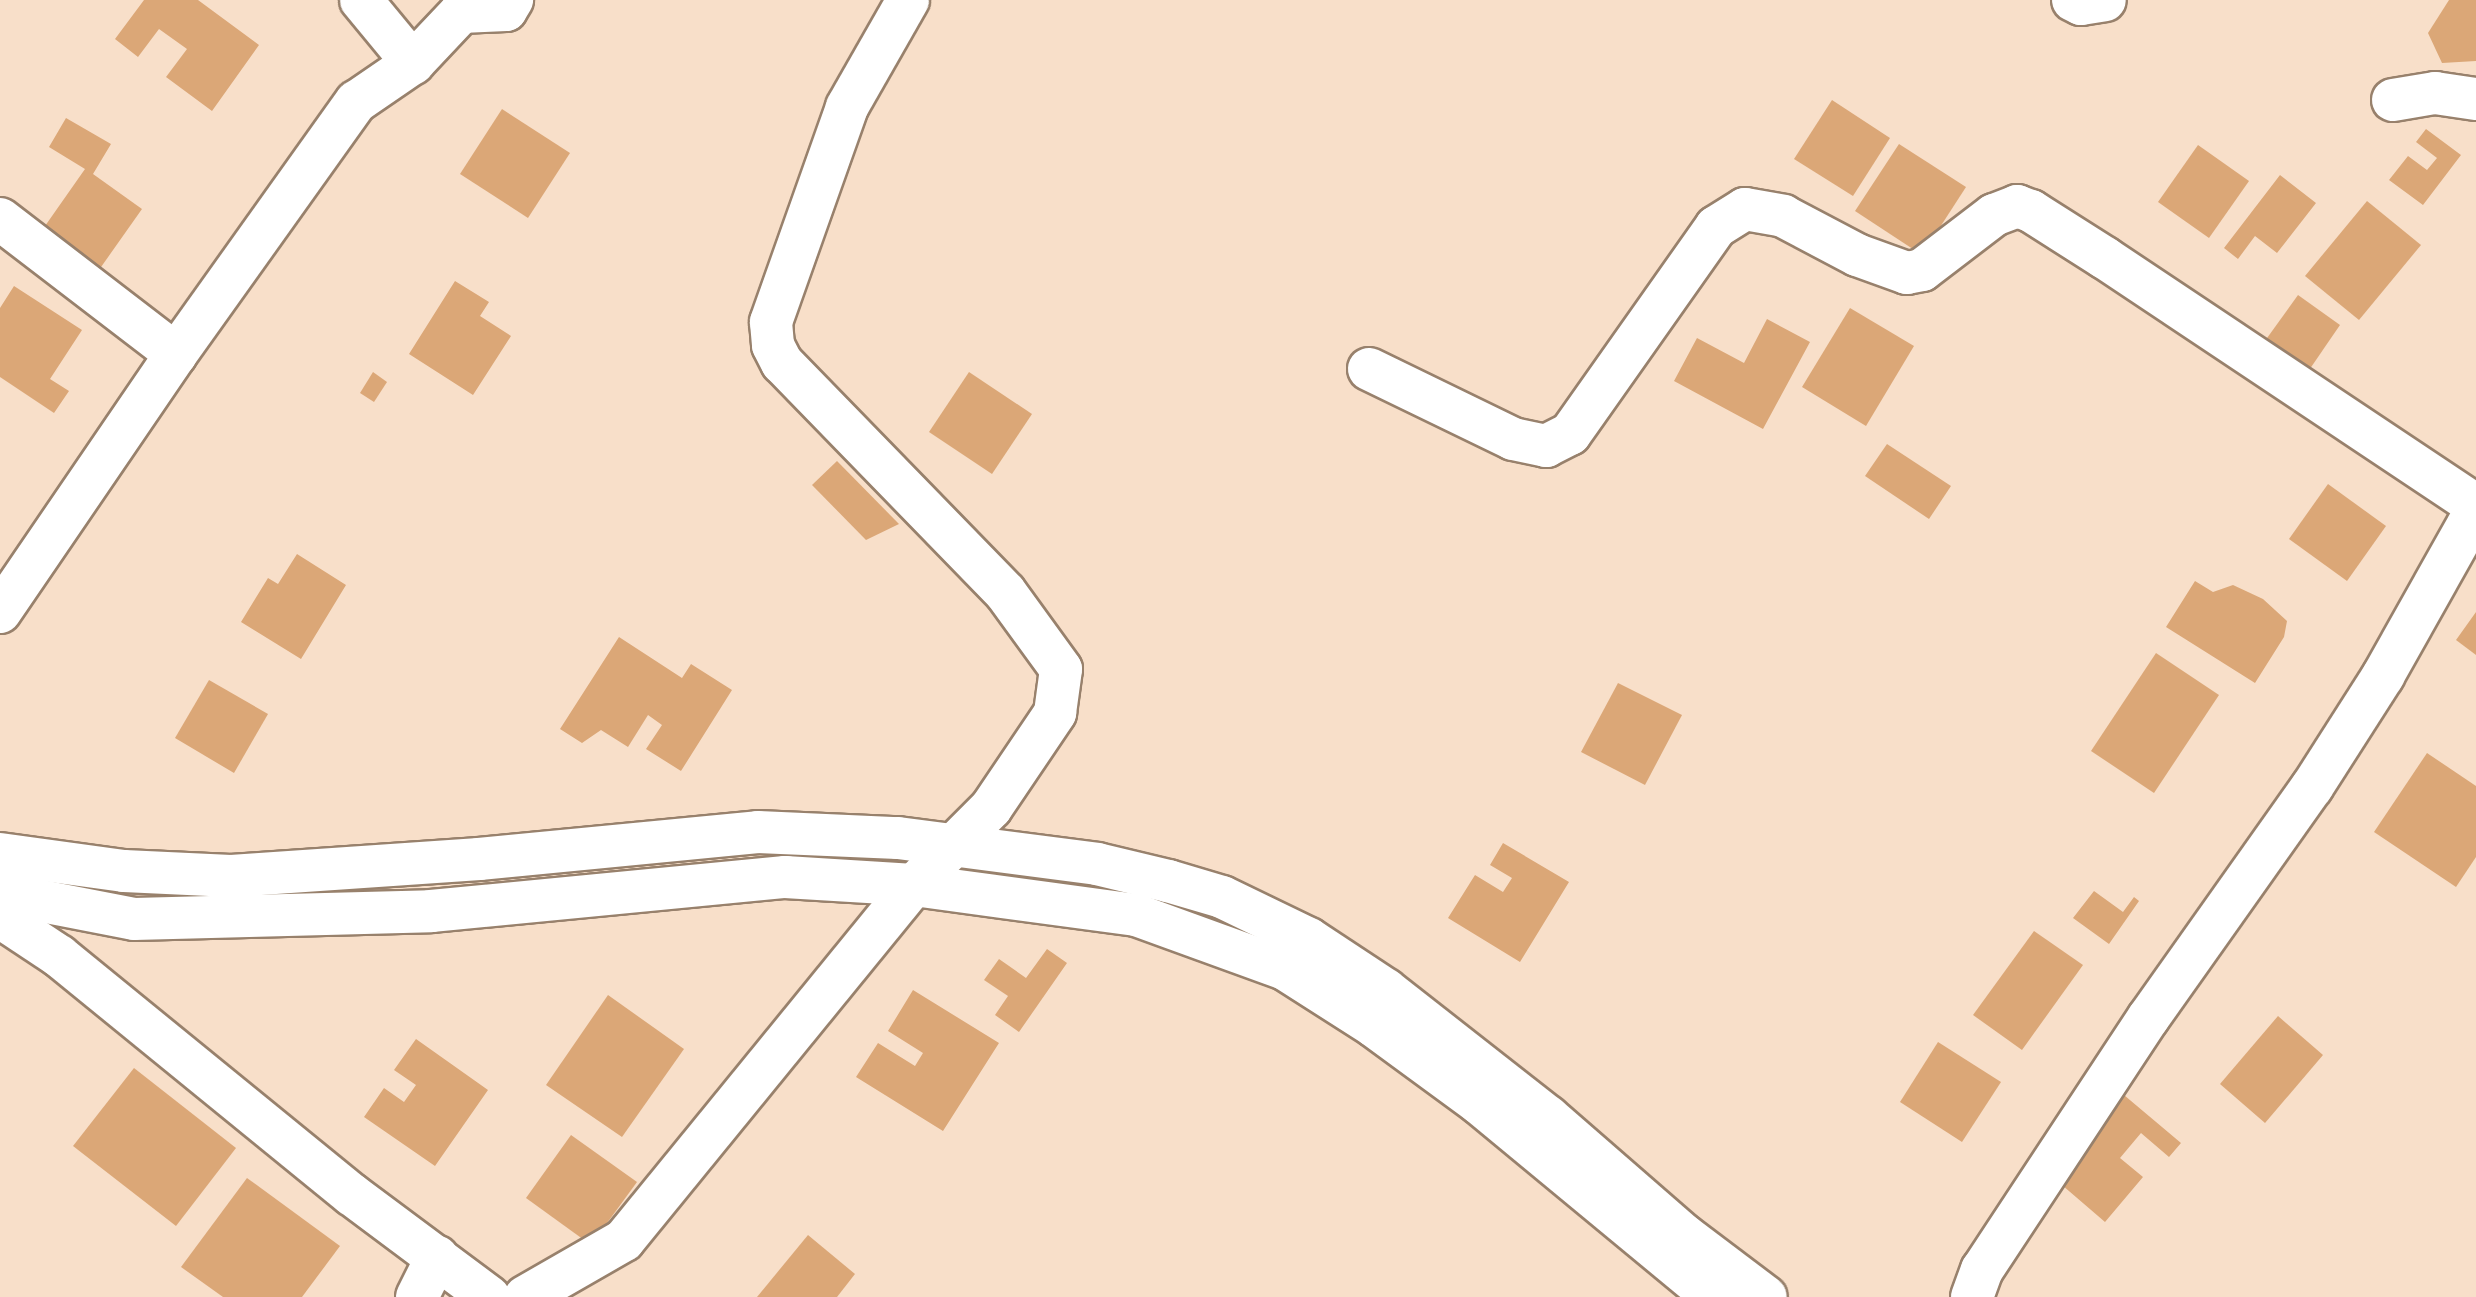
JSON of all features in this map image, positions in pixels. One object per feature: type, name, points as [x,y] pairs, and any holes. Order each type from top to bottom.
[{"type":"street","points":[[361,0],[413,63]]},
{"type":"street","points":[[0,612],[176,354],[356,102],[413,63],[461,12],[506,10],[512,0]]},
{"type":"street","points":[[525,1297],[624,1240],[914,885],[991,808],[1055,713],[1061,669],[1005,592],[782,363],[773,345],[771,322],[847,107],[908,0]]},
{"type":"street","points":[[2073,0],[2081,4],[2105,0]]},
{"type":"street","points":[[2393,100],[2435,93],[2476,99]]},
{"type":"street","points":[[1369,369],[1513,439],[1546,446],[1570,434],[1716,227],[1745,209],[1783,216],[1857,255],[1907,273],[1922,270],[1994,215],[2017,206],[2031,211],[2105,258],[2476,508],[2383,676],[2312,787],[2149,1017],[1982,1270],[1972,1297]]},
{"type":"street","points":[[0,219],[176,354]]},
{"type":"street","points":[[0,854],[124,871],[231,876],[479,859],[758,832],[898,838],[1097,864],[1168,881],[1222,897],[1309,939],[1386,990],[1548,1117],[1685,1236],[1766,1297]]},
{"type":"street","points":[[0,893],[134,919],[431,911],[785,877],[914,885],[1136,915],[1285,969],[1374,1026],[1480,1104],[1713,1297]]},
{"type":"street","points":[[0,917],[59,956],[351,1194],[489,1297]]},
{"type":"street","points":[[417,1297],[437,1257]]},
{"type":"building","points":[[144,0],[198,0],[259,45],[212,111],[166,77],[187,49],[159,29],[138,57],[115,39]]},
{"type":"building","points":[[2449,0],[2476,0],[2476,61],[2442,63],[2428,33]]},
{"type":"building","points":[[1832,100],[1890,138],[1853,196],[1794,159]]},
{"type":"building","points":[[502,109],[570,153],[528,218],[460,174]]},
{"type":"building","points":[[66,118],[111,144],[93,174],[142,209],[94,277],[38,236],[85,169],[49,147]]},
{"type":"building","points":[[2426,129],[2461,155],[2423,205],[2389,180],[2408,156],[2427,170],[2437,158],[2416,142]]},
{"type":"building","points":[[1899,144],[1966,187],[1922,255],[1855,211]]},
{"type":"building","points":[[2198,145],[2249,181],[2209,238],[2158,202]]},
{"type":"building","points":[[2280,175],[2316,203],[2277,253],[2255,236],[2238,259],[2224,248]]},
{"type":"building","points":[[2367,201],[2421,245],[2359,320],[2305,276]]},
{"type":"building","points":[[455,281],[489,302],[480,316],[511,336],[473,395],[409,354]]},
{"type":"building","points":[[14,286],[82,330],[50,379],[69,391],[54,413],[0,377],[0,308]]},
{"type":"building","points":[[2298,295],[2340,325],[2305,376],[2262,345]]},
{"type":"building","points":[[1850,308],[1914,346],[1866,426],[1802,387]]},
{"type":"building","points":[[1767,319],[1810,342],[1763,429],[1674,381],[1697,338],[1744,363]]},
{"type":"building","points":[[373,372],[387,382],[374,402],[360,393]]},
{"type":"building","points":[[969,372],[1032,414],[992,474],[929,432]]},
{"type":"building","points":[[1887,444],[1951,486],[1929,519],[1865,476]]},
{"type":"building","points":[[837,461],[899,524],[866,540],[812,485]]},
{"type":"building","points":[[2328,484],[2386,526],[2347,581],[2289,539]]},
{"type":"building","points":[[297,554],[346,585],[301,659],[241,622],[268,578],[278,584]]},
{"type":"building","points":[[2195,581],[2213,592],[2233,585],[2263,599],[2287,621],[2284,637],[2255,683],[2166,627]]},
{"type":"building","points":[[2476,612],[2476,655],[2456,640]]},
{"type":"building","points":[[619,637],[682,678],[691,664],[732,690],[681,771],[646,749],[662,725],[648,715],[628,747],[601,730],[582,743],[560,729]]},
{"type":"building","points":[[2156,653],[2219,695],[2154,793],[2091,751]]},
{"type":"building","points":[[209,680],[268,714],[234,773],[175,738]]},
{"type":"building","points":[[1618,683],[1682,715],[1645,785],[1581,752]]},
{"type":"building","points":[[2427,753],[2476,786],[2476,857],[2456,887],[2374,832]]},
{"type":"building","points":[[1503,843],[1569,882],[1520,962],[1448,918],[1475,875],[1503,892],[1512,878],[1490,865]]},
{"type":"building","points":[[2094,891],[2123,912],[2134,897],[2139,901],[2109,944],[2073,918]]},
{"type":"building","points":[[2034,931],[2083,965],[2022,1050],[1973,1015]]},
{"type":"building","points":[[1047,949],[1067,963],[1019,1032],[995,1015],[1008,996],[984,980],[999,959],[1026,978]]},
{"type":"building","points":[[913,990],[999,1043],[943,1131],[856,1077],[878,1043],[915,1066],[923,1053],[888,1031]]},
{"type":"building","points":[[608,995],[684,1049],[622,1137],[546,1085]]},
{"type":"building","points":[[2278,1016],[2323,1055],[2265,1123],[2220,1084]]},
{"type":"building","points":[[416,1039],[488,1090],[435,1166],[364,1117],[384,1088],[404,1102],[416,1085],[394,1070]]},
{"type":"building","points":[[1938,1042],[2001,1082],[1962,1142],[1900,1102]]},
{"type":"building","points":[[134,1068],[236,1148],[176,1226],[73,1146]]},
{"type":"building","points":[[2118,1090],[2181,1143],[2169,1157],[2141,1133],[2120,1158],[2143,1177],[2105,1222],[2048,1173]]},
{"type":"building","points":[[571,1135],[637,1182],[591,1245],[526,1198]]},
{"type":"building","points":[[247,1178],[340,1246],[302,1297],[223,1297],[181,1267]]},
{"type":"building","points":[[808,1235],[855,1274],[837,1297],[757,1297]]}]
